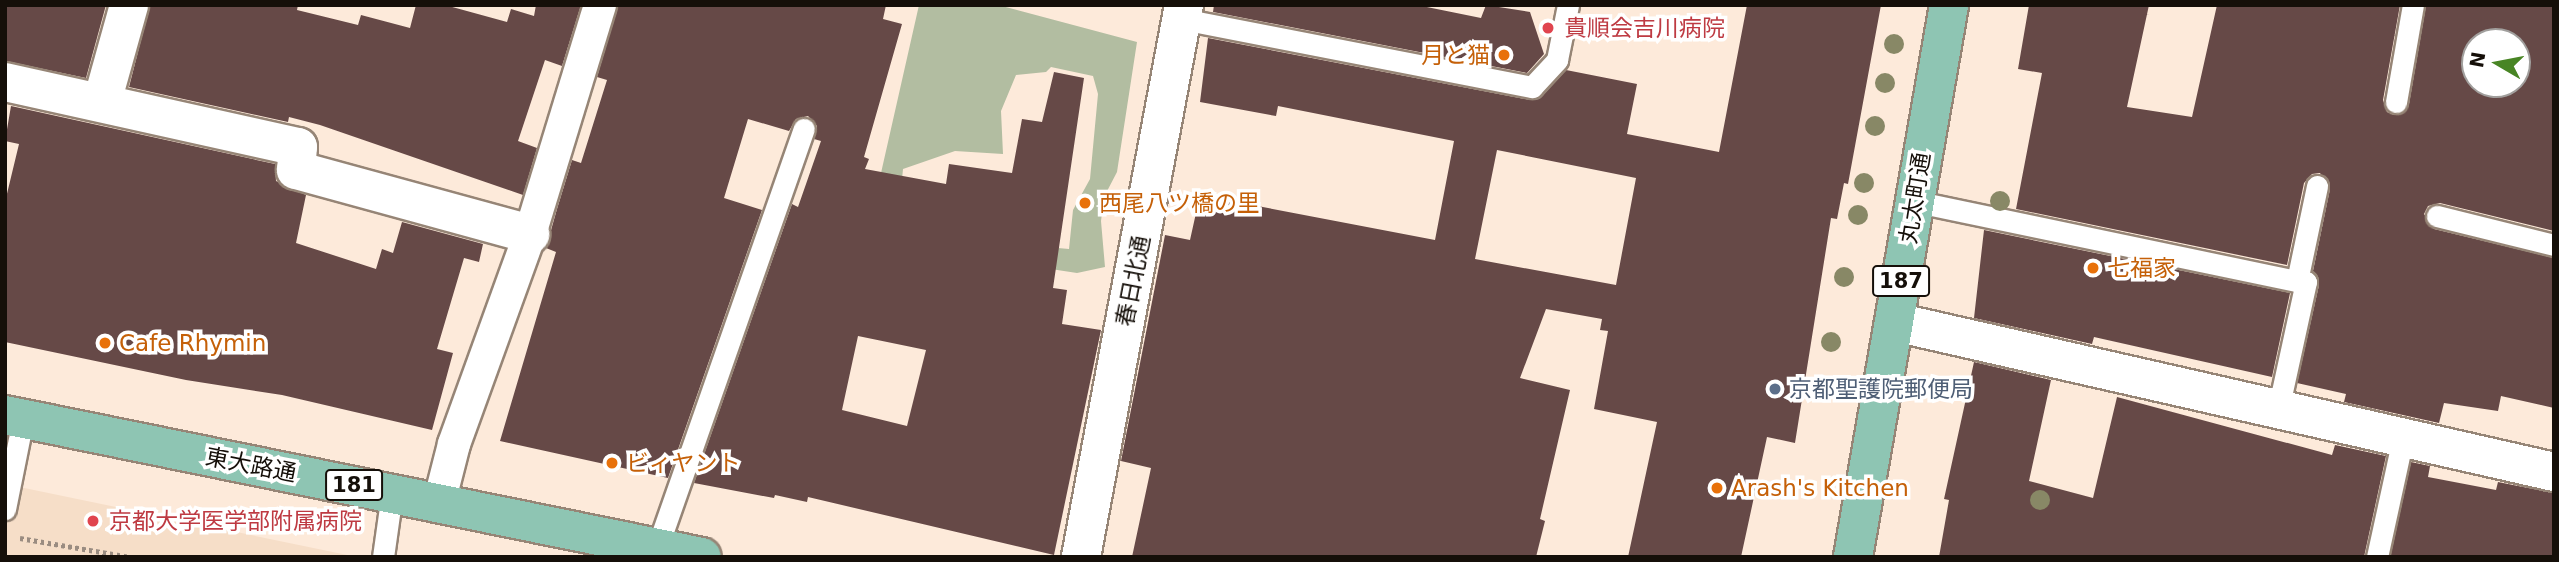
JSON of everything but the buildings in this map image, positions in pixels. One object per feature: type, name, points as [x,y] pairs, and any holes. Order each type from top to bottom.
[{"type":"main road","name":"丸太町通","points":[[1853,557],[1949,5]]},
{"type":"main road","name":"東大路通","points":[[14,417],[702,557]]},
{"type":"street","points":[[102,102],[129,5]]},
{"type":"street","points":[[439,503],[454,444],[530,234],[600,5]]},
{"type":"street","name":"春日北通","points":[[1082,557],[1183,12]]},
{"type":"street","points":[[5,82],[298,147],[296,170],[530,234]]},
{"type":"street","points":[[1895,322],[2554,472]]},
{"type":"lane","points":[[1183,12],[1532,87],[1557,60],[1568,5]]},
{"type":"lane","points":[[2396,102],[2413,5]]},
{"type":"lane","points":[[657,548],[804,130]]},
{"type":"lane","points":[[2297,281],[2318,186]]},
{"type":"lane","points":[[1913,201],[2306,282],[2278,410]]},
{"type":"lane","points":[[2437,216],[2554,245]]},
{"type":"lane","points":[[5,509],[14,417]]},
{"type":"lane","points":[[2377,557],[2403,438]]},
{"type":"lane","points":[[383,557],[392,493]]},
{"type":"path","points":[[5,536],[130,557]]},
{"type":"shaded area","name":"京都大学医学部附属病院","points":[[5,484],[357,557],[5,557]]},
{"type":"green space","points":[[919,5],[998,5],[1137,42],[1117,172],[1104,197],[1101,221],[1105,267],[1077,273],[1031,266],[1036,246],[1069,249],[1073,210],[1090,179],[1098,94],[1093,76],[1051,67],[1046,72],[1016,75],[1001,111],[1003,154],[955,151],[903,169],[901,190],[881,173]]},
{"type":"place","name":"貴順会吉川病院","points":[[1548,28]]},
{"type":"place","name":"月と猫","points":[[1504,55]]},
{"type":"place","name":"西尾八ツ橋の里","points":[[1085,203]]},
{"type":"place","name":"七福家","points":[[2093,268]]},
{"type":"place","name":"Cafe Rhymin","points":[[105,343]]},
{"type":"place","name":"京都聖護院郵便局","points":[[1775,389]]},
{"type":"place","name":"ビィヤント","points":[[612,463]]},
{"type":"place","name":"Arash's Kitchen","points":[[1717,488]]},
{"type":"place","name":"京都大学医学部附属病院","points":[[93,521]]}]
